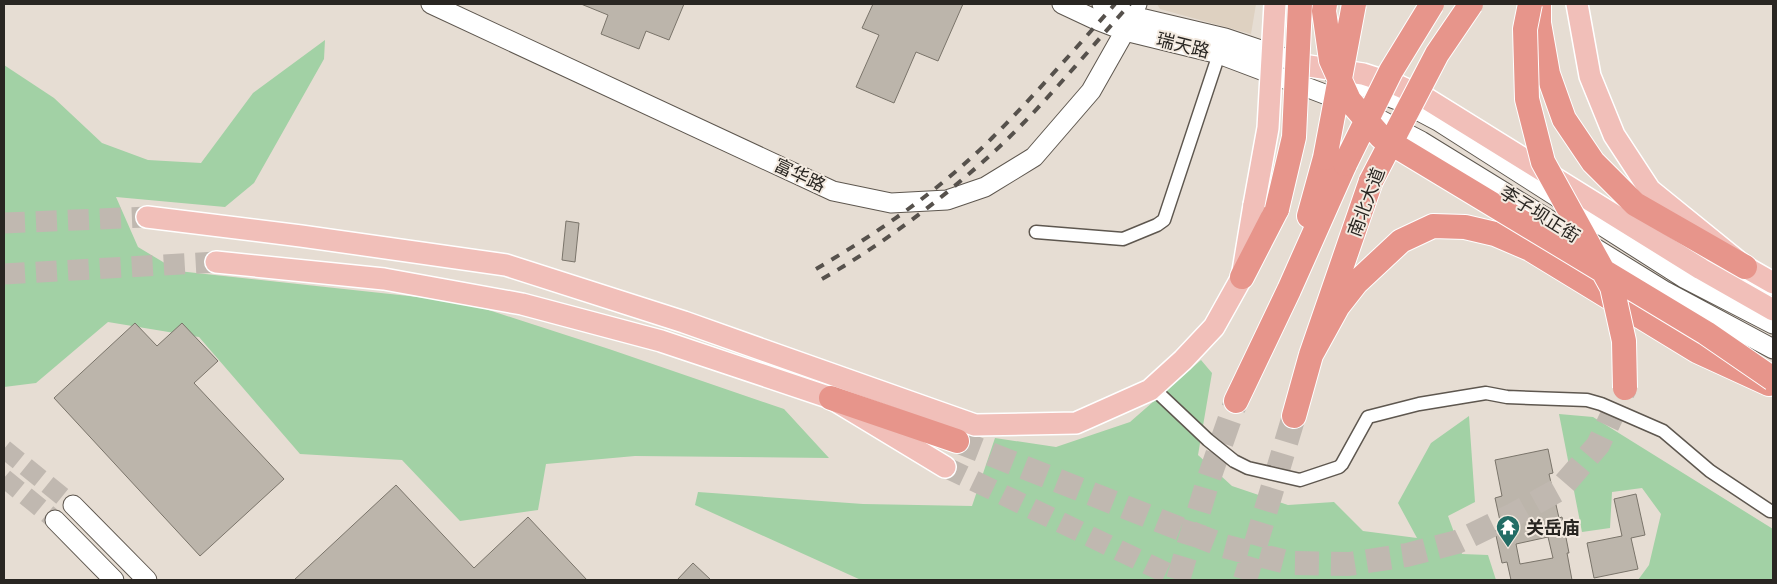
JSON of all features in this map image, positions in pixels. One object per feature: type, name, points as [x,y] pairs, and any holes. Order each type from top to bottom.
[{"type":"highway","points":[[1242,278],[1277,209],[1294,138],[1300,4]]},
{"type":"highway","points":[[1325,4],[1324,11],[1331,60],[1349,100],[1381,137],[1706,333],[1773,379]]},
{"type":"highway","points":[[1236,401],[1288,290],[1335,161],[1354,4]]},
{"type":"highway","name":"南北大道","points":[[1335,161],[1432,4]]},
{"type":"highway","name":"南北大道","points":[[1294,416],[1311,355],[1371,181],[1437,54],[1471,4]]},
{"type":"highway","points":[[1530,4],[1525,29],[1527,99],[1529,108],[1543,162],[1612,287],[1624,341],[1625,388]]},
{"type":"highway","points":[[1539,4],[1539,23],[1548,74],[1564,120],[1593,162],[1635,204],[1745,267]]},
{"type":"highway","points":[[1311,355],[1338,306],[1356,283],[1401,241],[1433,226],[1465,227],[1495,234],[1530,249],[1697,351],[1773,386]]},
{"type":"highway","points":[[831,398],[957,441]]},
{"type":"main road","name":"富华路","points":[[431,4],[833,191],[891,203],[947,200],[985,187],[1034,157],[1091,91],[1131,17]]},
{"type":"main road","name":"瑞天路","points":[[1062,4],[1094,19],[1131,17],[1226,38],[1306,76]]},
{"type":"main road","name":"瑞天路","points":[[1102,4],[1219,54],[1306,76]]},
{"type":"main road","points":[[147,217],[301,236],[506,265],[684,322],[975,425],[1076,423],[1153,388],[1214,327],[1242,278],[1268,128],[1275,4]]},
{"type":"main road","points":[[1577,4],[1590,76],[1614,135],[1650,190],[1745,267],[1773,283]]},
{"type":"main road","points":[[1306,76],[1364,74],[1427,99],[1700,269],[1773,310]]},
{"type":"main road","name":"李子坝正街","points":[[1306,76],[1360,85],[1402,102],[1438,121],[1684,278],[1773,324]]},
{"type":"main road","name":"李子坝正街","points":[[1306,76],[1348,103],[1421,141],[1663,290],[1773,349]]},
{"type":"main road","points":[[216,262],[384,280],[522,304],[661,341],[831,398],[945,467]]},
{"type":"main road","points":[[73,505],[147,580]]},
{"type":"main road","points":[[55,520],[114,580]]},
{"type":"street","points":[[1036,232],[1122,239],[1157,226],[1164,220],[1219,54]]},
{"type":"street","points":[[1153,388],[1208,440],[1234,461],[1248,468],[1300,480],[1339,467],[1345,460],[1368,417],[1387,411],[1486,393],[1507,397],[1587,400],[1663,431],[1710,471],[1773,512]]},
{"type":"shaded area","points":[[1157,4],[1256,4],[1251,34],[1160,9]]},
{"type":"green space","points":[[325,40],[324,59],[254,183],[225,207],[116,197],[138,247],[178,271],[464,302],[784,409],[829,458],[635,456],[546,464],[538,510],[460,521],[402,460],[300,454],[199,337],[108,322],[36,383],[4,387],[4,65],[54,98],[102,143],[148,160],[201,163],[253,93]]},
{"type":"green space","points":[[1201,360],[1212,373],[1198,455],[1232,486],[1288,505],[1334,502],[1363,531],[1417,538],[1398,503],[1431,443],[1469,416],[1475,502],[1448,516],[1462,554],[1488,555],[1496,580],[861,580],[695,505],[698,492],[863,504],[972,506],[995,438],[1056,447],[1130,422]]},
{"type":"green space","points":[[1559,414],[1593,417],[1773,529],[1773,580],[1638,580],[1649,565],[1661,514],[1642,488],[1612,492],[1610,528],[1582,532]]},
{"type":"building","points":[[581,4],[684,4],[669,40],[646,31],[639,49],[601,34],[608,15]]},
{"type":"building","points":[[873,4],[963,4],[938,61],[916,52],[894,103],[856,87],[879,35],[862,28]]},
{"type":"building","points":[[566,221],[579,223],[575,262],[562,260]]},
{"type":"building","points":[[135,323],[157,346],[182,323],[218,361],[194,383],[284,479],[200,556],[54,398]]},
{"type":"building","points":[[1548,449],[1553,473],[1549,474],[1559,518],[1562,517],[1572,580],[1511,580],[1507,562],[1502,563],[1495,531],[1502,530],[1495,498],[1502,496],[1495,460]],"holes":[[[1548,537],[1553,558],[1520,564],[1516,544]]]},
{"type":"building","points":[[396,485],[474,568],[528,517],[587,580],[294,580]]},
{"type":"building","points":[[1636,494],[1645,535],[1631,538],[1638,569],[1594,578],[1587,543],[1622,536],[1614,499]]},
{"type":"building","points":[[693,563],[711,580],[677,580]]},
{"type":"tunnel","points":[[4,223],[147,217]]},
{"type":"tunnel","points":[[4,274],[216,262]]},
{"type":"tunnel","points":[[957,441],[1224,546],[1290,563],[1349,564],[1407,555],[1457,542],[1513,515],[1560,489],[1598,445],[1625,388]]},
{"type":"tunnel","points":[[1178,580],[1208,481],[1236,401]]},
{"type":"tunnel","points":[[1245,580],[1294,416]]},
{"type":"tunnel","points":[[4,449],[73,505]]},
{"type":"tunnel","points":[[945,467],[1181,580]]},
{"type":"tunnel","points":[[4,478],[55,520]]},
{"type":"railway","points":[[816,269],[886,225],[930,193],[972,157],[1055,72],[1115,4]]},
{"type":"railway","points":[[822,279],[891,235],[955,186],[996,150],[1048,97],[1130,4]]},
{"type":"place","name":"关岳庙","points":[[1508,548]]}]
